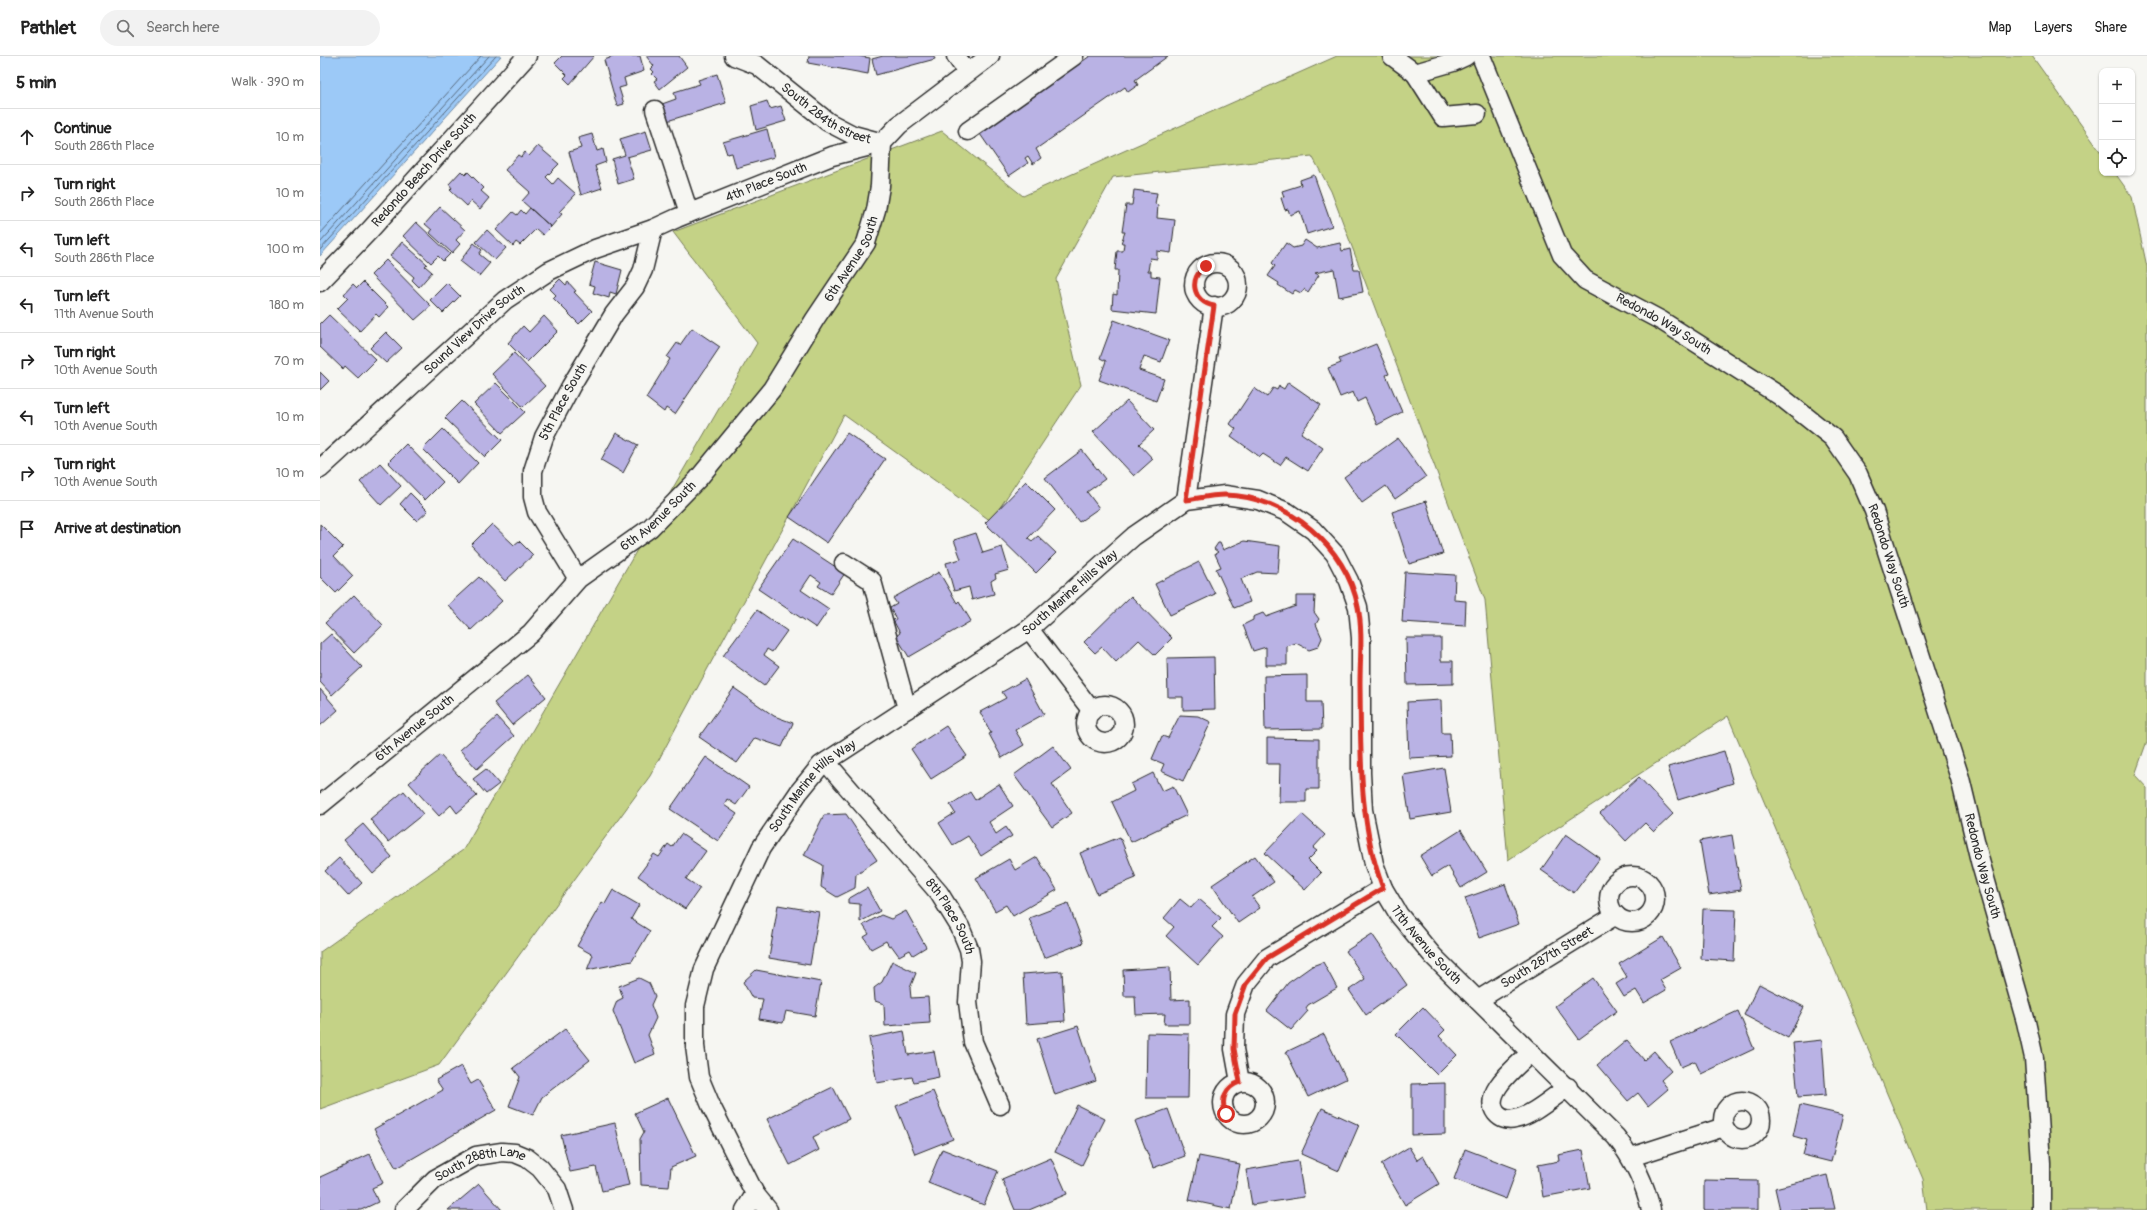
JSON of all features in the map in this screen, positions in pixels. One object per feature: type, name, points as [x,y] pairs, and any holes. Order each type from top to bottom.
[{"type":"street","name":"Redondo Beach Drive South","points":[[320,282],[370,230],[527,56]]},
{"type":"street","name":"South 284th street","points":[[734,56],[757,65],[828,122],[853,135],[882,143]]},
{"type":"street","points":[[956,56],[967,72]]},
{"type":"street","points":[[882,143],[899,125],[990,56]]},
{"type":"street","points":[[968,131],[1074,56]]},
{"type":"street","points":[[1392,56],[1415,73],[1443,117],[1477,114]]},
{"type":"street","name":"Redondo Way South","points":[[1481,56],[1562,255],[1585,280],[1662,321],[1780,396],[1833,438],[1858,474],[1874,511],[1960,778],[1980,861],[2026,1022],[2035,1073],[2041,1163],[2041,1210]]},
{"type":"street","points":[[1415,73],[1456,58]]},
{"type":"street","points":[[655,110],[689,213]]},
{"type":"street","name":"4th Place South","points":[[653,230],[689,213],[832,156],[882,143]]},
{"type":"street","name":"6th Avenue South","points":[[320,805],[531,633],[578,579],[650,528],[698,479],[772,389],[815,319],[866,244],[876,210],[880,186],[882,143]]},
{"type":"street","name":"5th Place South","points":[[578,579],[537,512],[533,497],[533,471],[544,437],[571,386],[614,314],[634,287],[643,270],[653,230]]},
{"type":"street","name":"Sound View Drive South","points":[[320,469],[505,300],[549,271],[595,249],[653,230]]},
{"type":"street","points":[[1186,500],[1214,306]]},
{"type":"street","name":"11th Avenue South","points":[[1186,500],[1225,495],[1258,500],[1287,512],[1313,530],[1335,554],[1349,582],[1358,607],[1361,638],[1361,765],[1363,810],[1374,864],[1383,888],[1399,916],[1415,937],[1568,1087],[1616,1137],[1631,1157],[1648,1196],[1651,1210]]},
{"type":"street","name":"South Marine Hills Way","points":[[768,1210],[755,1194],[712,1108],[699,1077],[695,1046],[695,1006],[704,969],[761,848],[799,792],[826,762],[1029,629],[1134,536],[1186,500]]},
{"type":"street","points":[[844,563],[872,581],[907,709]]},
{"type":"street","points":[[1029,629],[1092,711]]},
{"type":"street","name":"8th Place South","points":[[826,762],[939,893],[960,927],[969,949],[971,961],[968,1002],[973,1042],[1000,1105]]},
{"type":"street","points":[[1240,1082],[1234,1049],[1235,1014],[1246,984],[1267,958],[1383,888]]},
{"type":"street","name":"South 287th Street","points":[[1478,1000],[1616,915]]},
{"type":"street","points":[[1531,1052],[1496,1087],[1492,1098],[1493,1109],[1498,1116],[1505,1119],[1521,1117],[1568,1087]]},
{"type":"street","points":[[1631,1157],[1724,1127]]},
{"type":"street","name":"South 288th Lane","points":[[404,1210],[435,1179],[476,1156],[502,1152],[515,1153],[528,1158],[540,1168],[557,1189],[564,1210]]},
{"type":"street","points":[[745,1210],[755,1194]]},
{"type":"green space","points":[[1337,56],[2032,56],[2099,150],[2099,176],[2117,176],[2132,197],[2147,267],[2147,741],[2135,775],[2147,788],[2147,1210],[1927,1210],[1923,1179],[1728,716],[1508,860],[1485,600],[1331,191],[1312,156],[1113,177],[1056,279],[1081,385],[991,521],[844,415],[650,776],[439,1065],[320,1109],[320,952],[463,850],[757,343],[673,232],[942,131],[1023,196]]},
{"type":"water","points":[[320,56],[501,56],[320,256]]},
{"type":"building","points":[[562,56],[594,56],[570,84],[564,78],[567,75],[555,63]]},
{"type":"building","points":[[610,56],[640,56],[644,71],[624,78],[626,86],[619,88],[624,104],[617,106],[604,60],[610,58]]},
{"type":"building","points":[[646,56],[679,56],[687,67],[660,89],[654,81],[657,79],[652,74],[654,72],[651,69],[654,66]]},
{"type":"building","points":[[809,56],[858,56],[870,58],[868,74],[808,63]]},
{"type":"building","points":[[883,56],[934,56],[935,59],[876,75],[872,59]]},
{"type":"building","points":[[1090,56],[1168,56],[1135,80],[1138,85],[1128,92],[1125,87],[1036,149],[1041,158],[1033,164],[1028,156],[1025,158],[1028,163],[1009,176],[980,134]]},
{"type":"building","points":[[717,74],[726,103],[667,121],[662,104],[676,99],[674,92],[700,84],[698,80]]},
{"type":"building","points":[[767,101],[770,109],[781,106],[786,121],[756,130],[751,106]]},
{"type":"building","points":[[767,129],[774,157],[736,168],[732,153],[727,154],[723,142]]},
{"type":"building","points":[[646,131],[652,150],[627,157],[634,179],[618,184],[612,159],[625,155],[620,139]]},
{"type":"building","points":[[592,134],[597,151],[603,149],[606,162],[595,166],[602,188],[581,195],[569,152],[581,148],[578,138]]},
{"type":"building","points":[[538,146],[559,164],[546,177],[553,184],[558,178],[576,194],[559,212],[562,214],[551,227],[522,201],[530,192],[505,170],[518,155],[521,157],[525,152],[529,156]]},
{"type":"building","points":[[461,171],[465,175],[468,172],[484,188],[481,191],[489,198],[480,209],[471,201],[467,206],[450,190],[452,188],[449,184]]},
{"type":"building","points":[[1314,175],[1332,226],[1307,234],[1300,211],[1290,215],[1288,209],[1285,210],[1281,198],[1284,197],[1282,191],[1301,185],[1300,180]]},
{"type":"building","points":[[1134,190],[1157,193],[1155,204],[1158,205],[1157,218],[1175,220],[1171,253],[1157,251],[1157,259],[1150,258],[1148,271],[1151,271],[1151,276],[1160,277],[1156,314],[1112,309],[1113,294],[1117,295],[1118,270],[1115,270],[1117,251],[1123,251],[1124,243],[1121,243],[1125,232],[1122,232],[1126,205],[1132,205]]},
{"type":"building","points":[[440,207],[465,230],[456,240],[460,244],[452,253],[430,233],[432,230],[425,224]]},
{"type":"building","points":[[530,208],[551,227],[543,235],[536,229],[520,245],[516,242],[513,246],[496,230],[513,212],[517,215],[521,210],[525,214]]},
{"type":"building","points":[[416,222],[450,254],[443,261],[438,256],[431,263],[403,236]]},
{"type":"building","points":[[487,230],[506,248],[495,260],[476,242]]},
{"type":"building","points":[[1305,240],[1317,248],[1340,243],[1342,251],[1350,249],[1354,270],[1359,270],[1363,292],[1339,297],[1334,269],[1315,273],[1319,275],[1308,292],[1304,289],[1301,293],[1295,290],[1292,294],[1268,276],[1275,266],[1272,263],[1286,243],[1293,248],[1301,246]]},
{"type":"building","points":[[402,242],[427,264],[425,266],[432,272],[419,287],[412,280],[414,277],[390,256]]},
{"type":"building","points":[[474,243],[482,250],[479,254],[490,263],[479,276],[460,261]]},
{"type":"building","points":[[386,260],[431,306],[415,320],[371,275]]},
{"type":"building","points":[[595,262],[622,270],[616,294],[610,292],[609,298],[593,293],[595,286],[589,284]]},
{"type":"building","points":[[560,279],[566,285],[568,282],[576,291],[574,292],[592,311],[579,324],[553,298],[556,295],[550,289]]},
{"type":"building","points":[[363,282],[388,307],[379,317],[376,314],[360,331],[337,309],[348,298],[344,294],[353,284],[357,288]]},
{"type":"building","points":[[447,283],[460,296],[443,313],[430,300]]},
{"type":"building","points":[[329,315],[376,360],[358,378],[345,366],[343,369],[320,347],[320,324]]},
{"type":"building","points":[[544,316],[558,331],[527,362],[508,343],[523,326],[529,332]]},
{"type":"building","points":[[1114,320],[1169,340],[1161,362],[1144,356],[1139,370],[1164,379],[1156,401],[1099,380],[1106,361],[1100,358]]},
{"type":"building","points":[[692,328],[720,347],[675,414],[666,408],[664,412],[646,398],[670,359],[667,357],[677,343],[680,345]]},
{"type":"building","points":[[386,332],[402,348],[386,363],[370,348]]},
{"type":"building","points":[[1376,344],[1389,374],[1386,375],[1402,412],[1377,425],[1365,398],[1357,402],[1353,392],[1340,397],[1328,368],[1341,363],[1339,359]]},
{"type":"building","points":[[514,353],[545,386],[523,407],[492,374]]},
{"type":"building","points":[[320,372],[329,381],[320,390]]},
{"type":"building","points":[[1288,382],[1321,405],[1301,433],[1323,448],[1308,471],[1286,457],[1280,465],[1263,454],[1260,457],[1231,436],[1236,429],[1230,424],[1254,388],[1267,397],[1273,388],[1277,390],[1279,386],[1284,389]]},
{"type":"building","points":[[496,383],[525,412],[502,433],[474,404]]},
{"type":"building","points":[[462,401],[502,440],[485,457],[445,418]]},
{"type":"building","points":[[1127,401],[1154,430],[1139,444],[1153,459],[1134,476],[1093,432]]},
{"type":"building","points":[[443,429],[478,463],[458,484],[423,449]]},
{"type":"building","points":[[616,433],[638,445],[623,473],[601,460]]},
{"type":"building","points":[[847,433],[885,459],[827,543],[789,517]]},
{"type":"building","points":[[1398,438],[1426,477],[1395,499],[1386,486],[1362,503],[1344,477]]},
{"type":"building","points":[[406,444],[443,482],[425,500],[388,462]]},
{"type":"building","points":[[1082,450],[1105,479],[1087,492],[1099,508],[1079,522],[1045,478]]},
{"type":"building","points":[[380,463],[401,486],[381,505],[360,482]]},
{"type":"building","points":[[1026,481],[1055,510],[1028,538],[1032,541],[1038,536],[1056,553],[1036,573],[985,523]]},
{"type":"building","points":[[410,493],[428,511],[417,521],[400,504]]},
{"type":"building","points":[[1426,501],[1443,554],[1409,564],[1392,512]]},
{"type":"building","points":[[320,524],[343,547],[334,556],[353,576],[336,593],[320,577]]},
{"type":"building","points":[[492,524],[514,545],[519,541],[533,555],[505,581],[471,545]]},
{"type":"building","points":[[976,533],[983,553],[1002,547],[1009,570],[995,574],[996,578],[991,581],[994,594],[972,600],[969,587],[954,591],[946,563],[961,559],[954,540]]},
{"type":"building","points":[[793,539],[845,573],[831,594],[818,586],[821,582],[811,575],[801,590],[829,609],[816,628],[758,589]]},
{"type":"building","points":[[1244,541],[1280,546],[1278,573],[1257,572],[1241,579],[1250,602],[1234,608],[1216,569],[1221,567],[1215,554],[1218,552],[1214,549],[1218,543],[1220,543],[1223,550]]},
{"type":"building","points":[[1199,562],[1215,594],[1170,615],[1155,584]]},
{"type":"building","points":[[939,572],[957,603],[959,601],[971,621],[909,657],[896,636],[900,633],[893,620],[896,619],[890,608],[897,604],[893,598]]},
{"type":"building","points":[[1405,572],[1455,575],[1454,600],[1466,601],[1465,626],[1402,622]]},
{"type":"building","points":[[479,577],[502,601],[471,630],[448,605]]},
{"type":"building","points":[[354,595],[383,625],[354,653],[325,623]]},
{"type":"building","points":[[1131,596],[1172,638],[1155,655],[1139,640],[1116,662],[1102,647],[1095,653],[1084,642]]},
{"type":"building","points":[[1296,596],[1315,596],[1314,612],[1319,619],[1316,624],[1322,638],[1318,647],[1309,650],[1296,643],[1287,646],[1287,665],[1266,665],[1266,647],[1253,651],[1243,625],[1253,620],[1253,617],[1263,613],[1266,617],[1296,606]]},
{"type":"building","points":[[757,610],[787,631],[772,652],[767,649],[764,655],[779,666],[764,686],[723,656]]},
{"type":"building","points":[[331,634],[362,667],[332,695],[320,682],[320,644]]},
{"type":"building","points":[[1406,638],[1441,638],[1441,661],[1453,661],[1453,684],[1407,685]]},
{"type":"building","points":[[1214,657],[1215,709],[1183,710],[1183,697],[1168,697],[1167,658]]},
{"type":"building","points":[[528,675],[546,697],[512,725],[494,703]]},
{"type":"building","points":[[1307,675],[1307,702],[1321,702],[1322,729],[1265,730],[1264,676]]},
{"type":"building","points":[[1025,679],[1044,714],[1015,730],[1024,745],[1002,758],[989,734],[991,733],[980,712],[1006,698],[1002,692]]},
{"type":"building","points":[[734,688],[774,716],[793,723],[782,747],[755,738],[737,763],[699,737]]},
{"type":"building","points":[[320,689],[338,710],[320,726]]},
{"type":"building","points":[[1441,700],[1442,733],[1450,733],[1451,756],[1409,758],[1407,702]]},
{"type":"building","points":[[1180,715],[1198,716],[1211,722],[1183,781],[1161,771],[1164,764],[1152,759],[1162,736],[1168,738]]},
{"type":"building","points":[[497,717],[514,736],[477,769],[460,750]]},
{"type":"building","points":[[946,726],[967,756],[931,779],[911,749]]},
{"type":"building","points":[[1267,738],[1319,739],[1319,789],[1306,789],[1306,802],[1279,802],[1280,764],[1267,764]]},
{"type":"building","points":[[1053,746],[1071,770],[1052,784],[1072,813],[1052,827],[1014,775]]},
{"type":"building","points":[[1724,751],[1733,783],[1678,800],[1668,767]]},
{"type":"building","points":[[440,755],[477,796],[457,813],[451,805],[439,816],[409,783]]},
{"type":"building","points":[[706,757],[749,787],[736,805],[727,799],[724,805],[737,814],[718,841],[670,809]]},
{"type":"building","points":[[1444,768],[1451,812],[1410,819],[1403,775]]},
{"type":"building","points":[[486,769],[499,784],[486,794],[473,779]]},
{"type":"building","points":[[1153,773],[1162,791],[1173,786],[1187,815],[1131,842],[1112,802],[1134,791],[1131,784]]},
{"type":"building","points":[[1639,777],[1673,814],[1654,832],[1645,823],[1626,841],[1600,813]]},
{"type":"building","points":[[999,784],[1013,806],[989,822],[996,834],[1006,827],[1012,836],[981,856],[968,836],[953,845],[939,823],[955,813],[950,805],[970,792],[975,800]]},
{"type":"building","points":[[404,791],[423,814],[388,842],[370,819]]},
{"type":"building","points":[[846,814],[877,860],[856,874],[855,888],[837,897],[821,887],[823,865],[804,855],[824,815]]},
{"type":"building","points":[[1302,814],[1325,835],[1313,848],[1317,851],[1308,860],[1321,873],[1305,890],[1265,853]]},
{"type":"building","points":[[363,824],[392,857],[373,874],[344,840]]},
{"type":"building","points":[[1461,830],[1487,872],[1461,888],[1448,866],[1432,876],[1420,856]]},
{"type":"building","points":[[681,834],[706,851],[686,879],[700,888],[685,909],[638,876],[654,854],[659,857],[668,844],[672,847]]},
{"type":"building","points":[[1566,834],[1600,858],[1574,893],[1541,870]]},
{"type":"building","points":[[1732,835],[1741,890],[1709,895],[1700,841]]},
{"type":"building","points":[[1120,837],[1136,878],[1097,894],[1080,853]]},
{"type":"building","points":[[1255,856],[1274,882],[1252,897],[1260,908],[1238,923],[1212,885]]},
{"type":"building","points":[[1037,857],[1057,890],[1013,916],[1006,905],[995,911],[976,878],[1009,859],[1015,870]]},
{"type":"building","points":[[339,858],[362,883],[348,896],[325,871]]},
{"type":"building","points":[[1505,884],[1519,924],[1479,938],[1465,898]]},
{"type":"building","points":[[867,888],[880,911],[860,922],[860,904],[848,903],[848,899]]},
{"type":"building","points":[[613,890],[639,905],[631,919],[650,931],[632,961],[587,970],[593,955],[577,946],[602,902],[605,904]]},
{"type":"building","points":[[1180,899],[1191,908],[1199,899],[1221,918],[1212,927],[1223,937],[1198,965],[1166,936],[1174,927],[1164,918]]},
{"type":"building","points":[[1068,903],[1083,943],[1044,958],[1029,918]]},
{"type":"building","points":[[778,905],[819,912],[810,965],[769,958]]},
{"type":"building","points":[[1703,909],[1736,910],[1734,961],[1701,959]]},
{"type":"building","points":[[906,911],[926,947],[913,955],[910,950],[899,956],[886,941],[871,949],[864,937],[869,934],[863,925],[881,915],[891,919]]},
{"type":"building","points":[[1372,934],[1407,985],[1366,1015],[1349,990],[1365,979],[1346,951]]},
{"type":"building","points":[[1663,937],[1681,968],[1660,980],[1666,990],[1644,1003],[1636,990],[1624,997],[1616,984],[1627,977],[1619,964]]},
{"type":"building","points":[[892,961],[916,973],[910,988],[911,998],[928,997],[930,1023],[885,1026],[884,1004],[875,1001],[874,988],[882,982]]},
{"type":"building","points":[[1323,962],[1337,988],[1308,1005],[1306,1008],[1308,1011],[1291,1030],[1267,1011],[1288,983],[1312,966]]},
{"type":"building","points":[[1170,967],[1171,1000],[1190,999],[1190,1024],[1164,1024],[1165,1014],[1136,1015],[1135,996],[1124,996],[1123,970]]},
{"type":"building","points":[[756,970],[821,982],[815,1016],[786,1011],[783,1023],[759,1019],[763,999],[752,998],[743,982]]},
{"type":"building","points":[[1062,971],[1065,1021],[1026,1024],[1023,974]]},
{"type":"building","points":[[639,978],[649,983],[655,996],[651,1005],[656,1018],[648,1035],[655,1054],[634,1063],[613,1011],[617,1001],[623,998],[619,986]]},
{"type":"building","points":[[1593,978],[1617,1011],[1579,1039],[1555,1006]]},
{"type":"building","points":[[1759,984],[1804,1007],[1788,1038],[1744,1015]]},
{"type":"building","points":[[1423,1007],[1445,1030],[1439,1036],[1457,1055],[1437,1075],[1396,1034]]},
{"type":"building","points":[[1738,1011],[1754,1049],[1701,1074],[1695,1061],[1681,1067],[1670,1042]]},
{"type":"building","points":[[1078,1026],[1096,1081],[1055,1095],[1037,1039]]},
{"type":"building","points":[[565,1029],[590,1060],[542,1097],[533,1115],[509,1106],[520,1077],[513,1068]]},
{"type":"building","points":[[904,1031],[908,1055],[934,1051],[939,1077],[914,1082],[912,1077],[877,1083],[869,1038]]},
{"type":"building","points":[[1147,1033],[1189,1034],[1188,1098],[1146,1098]]},
{"type":"building","points":[[1324,1034],[1346,1079],[1308,1097],[1286,1052]]},
{"type":"building","points":[[1627,1040],[1644,1060],[1654,1051],[1671,1071],[1661,1080],[1668,1089],[1648,1106],[1638,1093],[1628,1101],[1597,1065]]},
{"type":"building","points":[[1822,1040],[1826,1095],[1798,1097],[1793,1043]]},
{"type":"building","points":[[461,1066],[471,1084],[478,1080],[496,1110],[396,1168],[374,1129],[443,1090],[436,1080]]},
{"type":"building","points":[[1445,1083],[1445,1134],[1412,1135],[1412,1084]]},
{"type":"building","points":[[833,1087],[849,1119],[813,1137],[819,1150],[790,1165],[767,1119]]},
{"type":"building","points":[[933,1091],[953,1139],[915,1154],[896,1106]]},
{"type":"building","points":[[668,1098],[696,1156],[671,1167],[669,1187],[641,1185],[640,1139],[644,1132],[635,1113]]},
{"type":"building","points":[[1077,1105],[1105,1119],[1082,1165],[1055,1152]]},
{"type":"building","points":[[1800,1105],[1843,1115],[1831,1162],[1803,1155],[1807,1140],[1793,1136]]},
{"type":"building","points":[[1322,1108],[1359,1125],[1339,1171],[1301,1154]]},
{"type":"building","points":[[1168,1109],[1185,1156],[1153,1168],[1135,1121]]},
{"type":"building","points":[[615,1123],[629,1185],[602,1191],[596,1167],[570,1172],[561,1135]]},
{"type":"building","points":[[1409,1147],[1417,1160],[1423,1156],[1439,1184],[1405,1205],[1381,1164]]},
{"type":"building","points":[[942,1149],[998,1171],[984,1205],[928,1183]]},
{"type":"building","points":[[1465,1149],[1517,1169],[1506,1199],[1454,1179]]},
{"type":"building","points":[[1583,1150],[1590,1188],[1543,1197],[1538,1165],[1559,1161],[1558,1155]]},
{"type":"building","points":[[370,1154],[383,1183],[372,1188],[378,1202],[361,1210],[320,1210],[320,1177]]},
{"type":"building","points":[[1199,1156],[1240,1164],[1231,1209],[1189,1200]]},
{"type":"building","points":[[1051,1158],[1067,1194],[1029,1210],[1015,1210],[1002,1179]]},
{"type":"building","points":[[1298,1161],[1304,1197],[1252,1205],[1246,1170]]},
{"type":"building","points":[[1827,1175],[1835,1209],[1780,1210],[1775,1188]]},
{"type":"building","points":[[1704,1180],[1758,1181],[1758,1210],[1704,1210]]},
{"type":"building","points":[[479,1184],[502,1210],[448,1210]]},
{"type":"route","points":[[1206,266],[1200,270],[1196,276],[1194,289],[1201,301],[1207,305],[1214,306],[1186,500],[1225,495],[1258,500],[1287,512],[1313,530],[1335,554],[1349,582],[1358,607],[1361,638],[1361,773],[1363,810],[1374,864],[1383,888],[1267,958],[1246,984],[1235,1014],[1234,1049],[1240,1082],[1233,1084],[1225,1094],[1223,1101],[1226,1114]]}]
